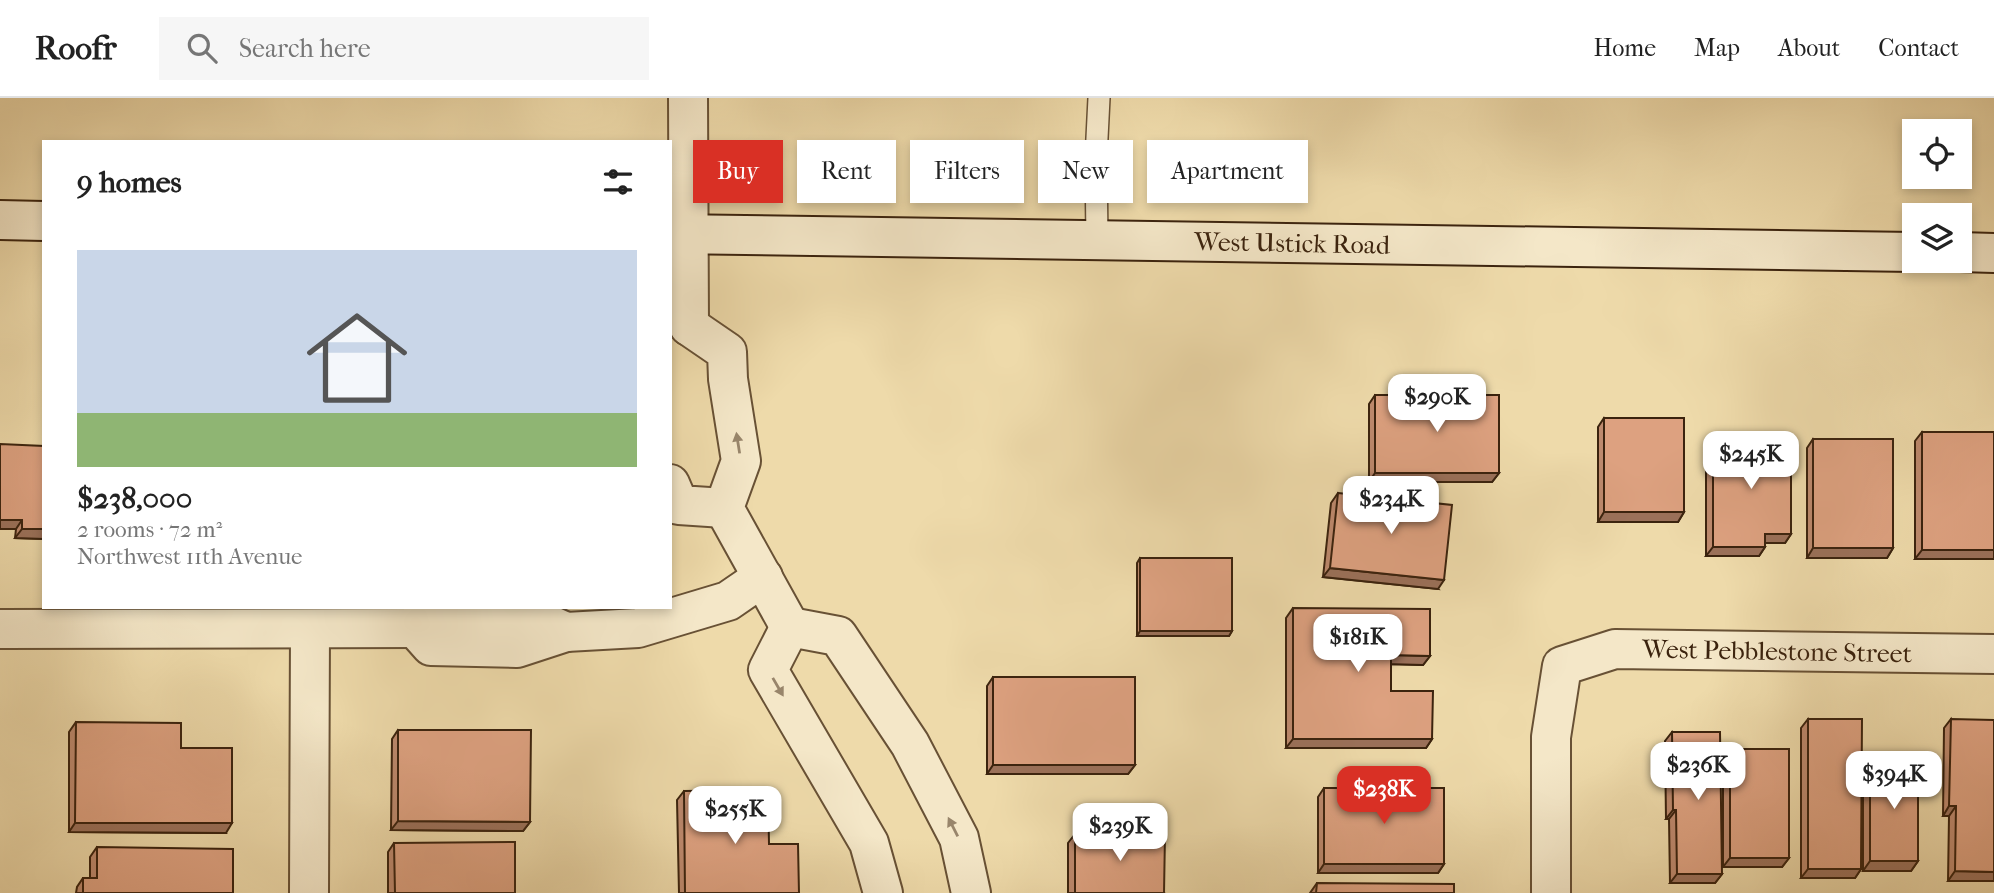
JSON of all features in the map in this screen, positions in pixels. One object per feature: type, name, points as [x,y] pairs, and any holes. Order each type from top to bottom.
[{"type":"street","points":[[688,98],[679,234],[680,333],[727,352],[728,379],[741,461],[724,508],[790,627]]},
{"type":"street","points":[[0,220],[42,221]]},
{"type":"street","name":"West Ustick Road","points":[[679,234],[1902,252]]},
{"type":"street","points":[[1972,252],[1994,253]]},
{"type":"street","points":[[672,489],[679,505],[724,508]]},
{"type":"street","points":[[0,629],[415,628],[431,646],[517,648],[566,632],[638,628],[728,601],[763,577]]},
{"type":"street","points":[[790,627],[768,670],[869,843],[883,893]]},
{"type":"street","points":[[790,627],[838,636],[916,755],[959,838],[971,893]]},
{"type":"street","points":[[309,893],[310,629]]},
{"type":"street","name":"West Pebblestone Street","points":[[1551,893],[1551,737],[1562,666],[1615,649],[1994,654]]},
{"type":"lane","points":[[1097,240],[1096,158],[1099,98]]},
{"type":"building","points":[[1375,395],[1499,395],[1499,473],[1375,473]]},
{"type":"building","points":[[1604,418],[1684,418],[1684,512],[1604,512]]},
{"type":"building","points":[[1922,432],[1994,432],[1994,550],[1922,550]]},
{"type":"building","points":[[1713,439],[1791,439],[1791,534],[1765,534],[1765,547],[1713,547]]},
{"type":"building","points":[[1813,439],[1893,439],[1893,548],[1813,548]]},
{"type":"building","points":[[0,444],[42,446],[42,529],[22,529],[22,520],[0,520]]},
{"type":"building","points":[[1338,493],[1452,505],[1444,580],[1330,568]]},
{"type":"building","points":[[1140,558],[1232,558],[1232,631],[1140,631]]},
{"type":"building","points":[[1293,608],[1430,609],[1430,656],[1391,655],[1391,691],[1433,691],[1432,739],[1293,739]]},
{"type":"building","points":[[993,677],[1135,677],[1135,765],[993,765]]},
{"type":"building","points":[[1808,719],[1862,719],[1861,869],[1808,869]]},
{"type":"building","points":[[1951,719],[1994,720],[1994,872],[1955,871],[1956,806],[1949,806]]},
{"type":"building","points":[[76,722],[181,723],[181,748],[232,748],[232,823],[75,823]]},
{"type":"building","points":[[398,730],[531,730],[530,822],[398,821]]},
{"type":"building","points":[[1672,732],[1720,732],[1722,874],[1677,874]]},
{"type":"building","points":[[1730,749],[1789,749],[1789,858],[1730,858]]},
{"type":"building","points":[[1870,761],[1918,761],[1918,861],[1870,861]]},
{"type":"building","points":[[1324,788],[1444,788],[1444,864],[1324,864]]},
{"type":"building","points":[[768,790],[769,844],[798,844],[799,893],[685,893],[684,791]]},
{"type":"building","points":[[1075,834],[1165,834],[1164,893],[1075,893]]},
{"type":"building","points":[[515,842],[515,893],[395,893],[394,843]]},
{"type":"building","points":[[97,847],[233,849],[233,893],[83,893],[83,878],[97,878]]},
{"type":"building","points":[[1317,883],[1454,884],[1454,893],[1316,893]]}]
